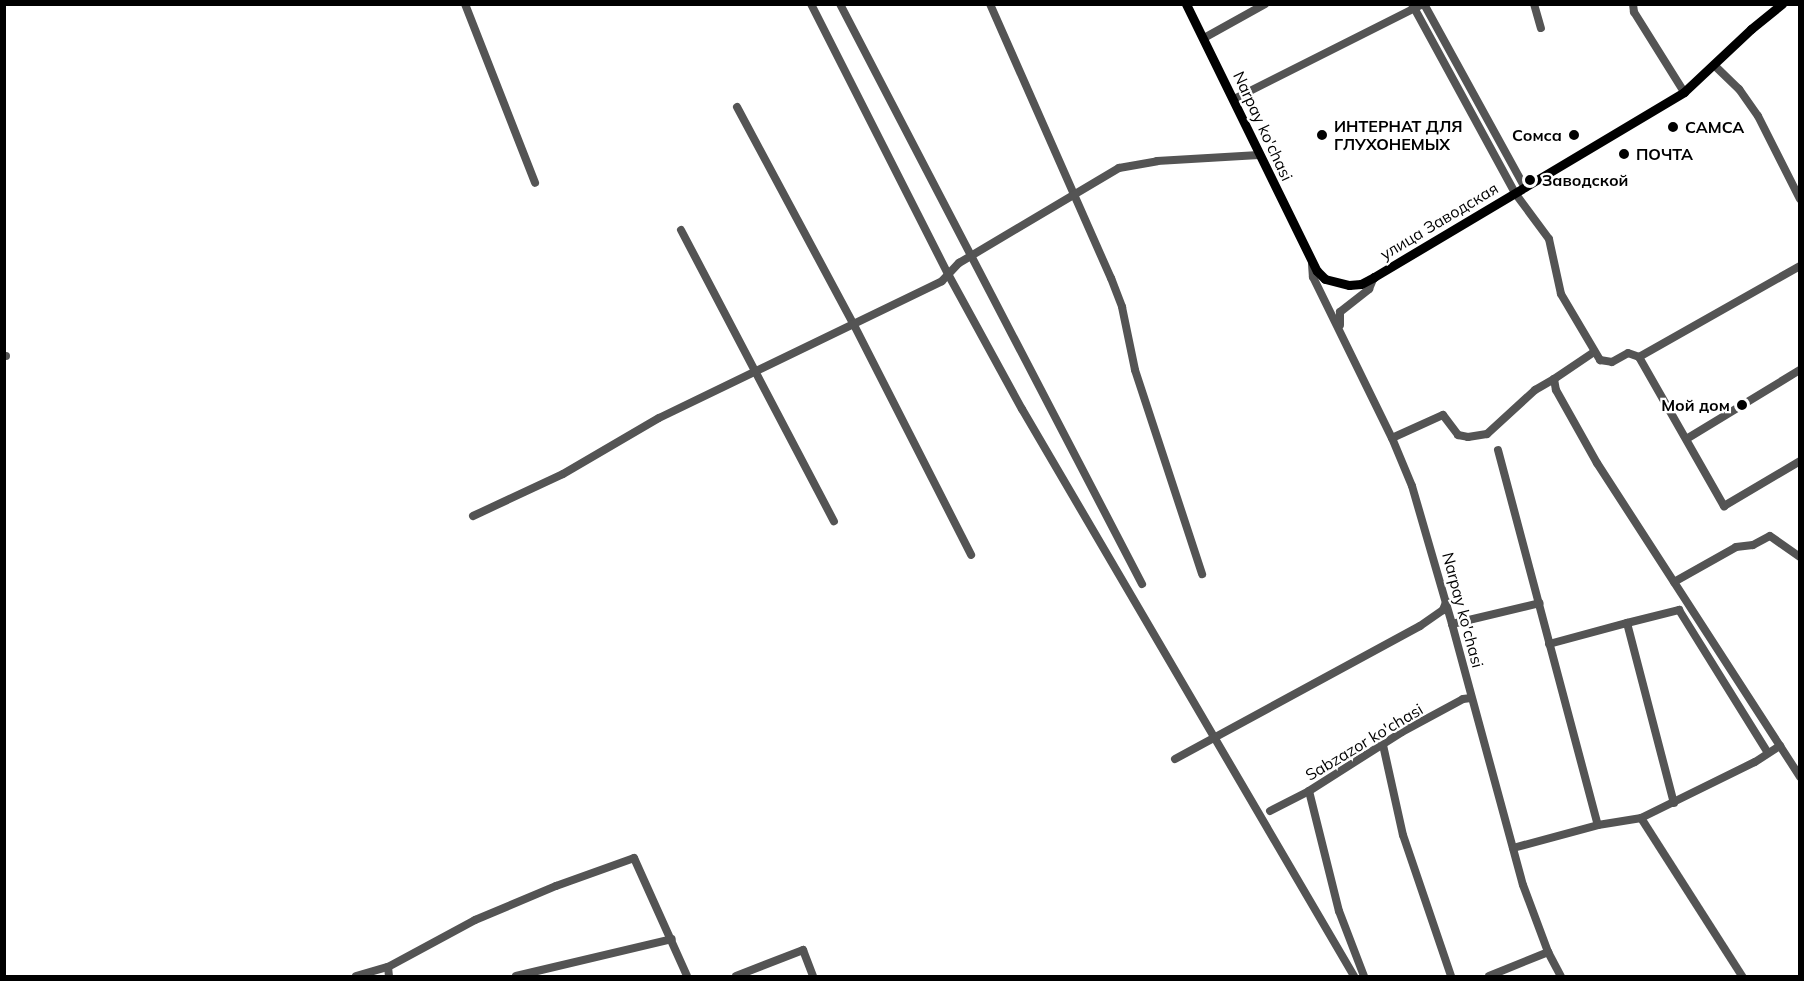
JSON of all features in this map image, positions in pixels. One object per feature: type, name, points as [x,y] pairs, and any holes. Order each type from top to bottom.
[{"type":"main road","name":"Narpay ko'chasi","points":[[1186,4],[1311,261],[1325,279],[1338,284]]},
{"type":"main road","name":"улица Заводская","points":[[1338,284],[1361,284],[1374,277],[1684,92],[1751,29],[1782,4]]},
{"type":"street","points":[[465,4],[534,183]]},
{"type":"street","points":[[811,4],[948,274],[1075,502],[1162,646],[1212,738],[1354,976]]},
{"type":"street","points":[[840,4],[972,256],[1042,396],[1142,584]]},
{"type":"street","points":[[990,4],[1122,308],[1135,370],[1202,574]]},
{"type":"street","points":[[1204,38],[1265,4]]},
{"type":"street","points":[[1234,99],[1413,7],[1424,4],[1525,188]]},
{"type":"street","points":[[1534,4],[1541,28]]},
{"type":"street","points":[[1633,4],[1634,12],[1684,92]]},
{"type":"street","points":[[1413,7],[1515,193],[1549,240],[1562,294],[1594,352],[1600,360],[1606,362],[1628,353],[1639,357],[1688,438],[1724,506],[1800,461]]},
{"type":"street","points":[[1714,65],[1739,89],[1758,116],[1800,199]]},
{"type":"street","points":[[737,107],[854,325],[971,555]]},
{"type":"street","points":[[473,516],[563,474],[659,418],[942,281],[972,256],[1119,168],[1136,163],[1259,155]]},
{"type":"street","points":[[681,230],[834,520]]},
{"type":"street","name":"Narpay ko'chasi","points":[[1311,261],[1313,277],[1392,438],[1421,513],[1526,894],[1548,952],[1561,976]]},
{"type":"street","points":[[1639,357],[1800,266]]},
{"type":"street","name":"улица Заводская","points":[[1342,336],[1338,318],[1340,312],[1369,289],[1374,277]]},
{"type":"street","points":[[1392,438],[1443,415],[1458,435],[1468,437],[1487,434],[1535,390],[1594,352]]},
{"type":"street","points":[[1688,438],[1800,370]]},
{"type":"street","points":[[1554,379],[1556,390],[1597,462],[1800,777]]},
{"type":"street","points":[[1498,450],[1598,825]]},
{"type":"street","points":[[1674,582],[1736,547],[1753,545],[1770,536],[1800,557]]},
{"type":"street","points":[[1175,759],[1420,626],[1443,610],[1446,602]]},
{"type":"street","points":[[1452,624],[1540,603]]},
{"type":"street","points":[[1549,644],[1679,610],[1768,753]]},
{"type":"street","points":[[1627,623],[1674,803]]},
{"type":"street","name":"Sabzazor ko'chasi","points":[[1270,811],[1463,699],[1471,698]]},
{"type":"street","points":[[1383,745],[1403,835],[1451,976]]},
{"type":"street","points":[[1513,848],[1598,825],[1641,818],[1674,803],[1780,746]]},
{"type":"street","points":[[1309,790],[1339,910],[1364,976]]},
{"type":"street","points":[[1641,818],[1742,976]]},
{"type":"street","points":[[356,976],[388,967],[475,920],[555,886],[634,858],[687,976]]},
{"type":"street","points":[[516,976],[672,939]]},
{"type":"street","points":[[735,976],[754,973],[803,950],[813,976]]},
{"type":"street","points":[[1489,976],[1548,952]]},
{"type":"street","points":[[388,967],[389,976]]},
{"type":"place","name":"САМСА","points":[[1673,127]]},
{"type":"place","name":"ИНТЕРНАТ ДЛЯ ГЛУХОНЕМЫХ","points":[[1322,135]]},
{"type":"place","name":"Сомса","points":[[1574,135]]},
{"type":"place","name":"ПОЧТА","points":[[1624,154]]},
{"type":"place","name":"Заводской","points":[[1530,180]]},
{"type":"place","name":"Мой дом","points":[[1742,405]]}]
